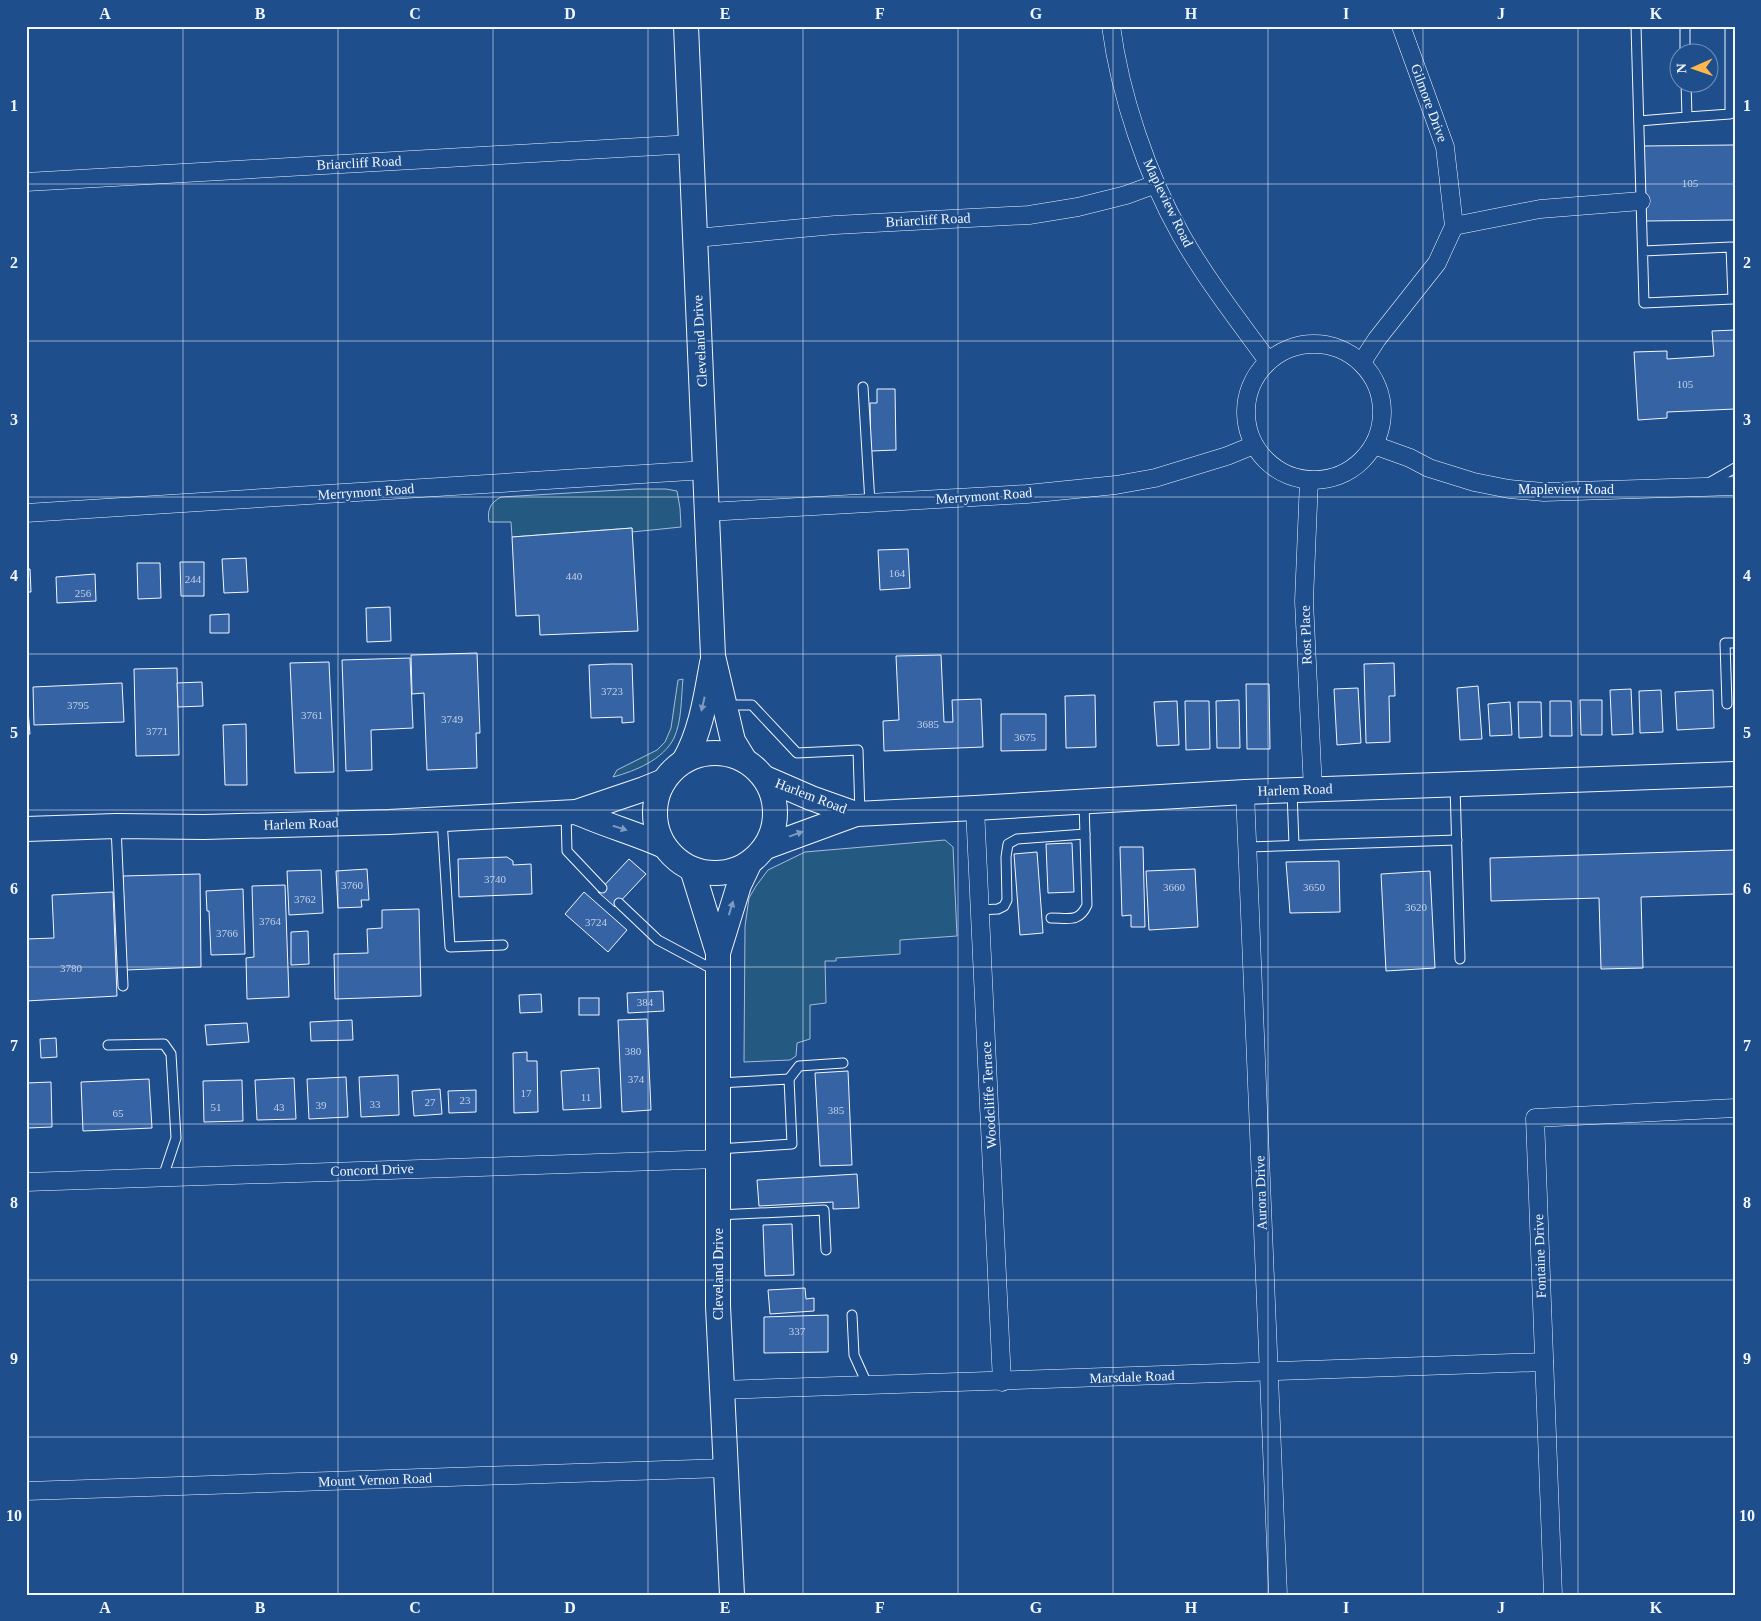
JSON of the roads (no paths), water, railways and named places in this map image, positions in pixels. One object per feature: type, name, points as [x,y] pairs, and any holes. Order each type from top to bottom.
[{"type":"main road","name":"Cleveland Drive","points":[[686,26],[713,656],[734,741],[744,759]]},
{"type":"main road","name":"Cleveland Drive","points":[[684,761],[696,737],[713,656]]},
{"type":"main road","points":[[714,752],[730,754],[744,759],[766,778],[772,791],[776,812],[772,834],[766,847],[748,864],[727,873],[703,872],[692,869],[672,855],[664,846],[658,833],[655,820],[655,806],[658,793],[664,781],[677,766],[699,754],[714,752]]},
{"type":"main road","name":"Harlem Road","points":[[766,847],[795,835],[858,814],[1245,792],[1735,774]]},
{"type":"main road","name":"Harlem Road","points":[[766,778],[811,798],[858,814]]},
{"type":"main road","name":"Harlem Road","points":[[26,829],[116,826],[204,827],[442,819],[571,812],[664,781]]},
{"type":"main road","name":"Harlem Road","points":[[571,812],[620,828],[664,846]]},
{"type":"main road","name":"Cleveland Drive","points":[[732,1595],[718,1306],[719,963],[738,885],[748,864]]},
{"type":"main road","name":"Cleveland Drive","points":[[692,869],[719,963]]},
{"type":"street","name":"Mapleview Road","points":[[1111,26],[1122,84],[1134,125],[1156,184],[1181,235],[1214,287],[1268,361]]},
{"type":"street","name":"Gilmore Drive","points":[[1401,26],[1445,147],[1454,226]]},
{"type":"street","name":"Briarcliff Road","points":[[26,182],[692,144]]},
{"type":"street","name":"Briarcliff Road","points":[[696,238],[836,225],[1029,215],[1107,200],[1156,184]]},
{"type":"street","points":[[1362,362],[1377,339],[1437,263],[1454,226],[1540,209],[1641,201]]},
{"type":"street","points":[[1310,343],[1342,349],[1362,362],[1373,376],[1382,399],[1382,423],[1374,445],[1354,467],[1333,478],[1309,480],[1290,476],[1270,464],[1254,445],[1249,433],[1246,410],[1253,380],[1268,361],[1287,348],[1310,343]]},
{"type":"street","name":"Merrymont Road","points":[[708,512],[1027,494],[1116,485],[1155,478],[1227,456],[1254,445]]},
{"type":"street","name":"Mapleview Road","points":[[1374,445],[1410,458],[1429,468],[1474,482],[1509,489],[1544,492],[1735,486]]},
{"type":"street","name":"Merrymont Road","points":[[26,513],[706,470]]},
{"type":"street","name":"Rost Place","points":[[1302,790],[1304,601],[1309,480]]},
{"type":"street","name":"Aurora Drive","points":[[1245,792],[1278,1595]]},
{"type":"street","name":"Woodcliffe Terrace","points":[[975,808],[1002,1382]]},
{"type":"street","name":"Fontaine Drive","points":[[1553,1595],[1535,1118],[1735,1108]]},
{"type":"street","name":"Concord Drive","points":[[26,1182],[163,1178],[718,1154]]},
{"type":"street","name":"Marsdale Road","points":[[721,1390],[1002,1382],[1544,1362]]},
{"type":"street","name":"Mount Vernon Road","points":[[26,1491],[725,1468]]},
{"type":"lane","points":[[1636,26],[1644,304],[1733,299],[1731,247],[1643,251]]},
{"type":"lane","points":[[1684,26],[1685,42]]},
{"type":"lane","points":[[1639,121],[1730,114],[1730,26]]},
{"type":"lane","points":[[1686,92],[1687,117]]},
{"type":"lane","points":[[863,387],[870,503]]},
{"type":"lane","points":[[1701,487],[1735,468]]},
{"type":"lane","points":[[1727,704],[1725,643],[1735,643]]},
{"type":"lane","points":[[725,705],[752,705],[797,753],[858,750],[858,814]]},
{"type":"lane","points":[[1455,785],[1460,959]]},
{"type":"lane","points":[[1294,845],[1302,790]]},
{"type":"lane","points":[[1051,918],[1078,917],[1083,915],[1088,905],[1084,802]]},
{"type":"lane","points":[[571,812],[567,850],[602,888]]},
{"type":"lane","points":[[442,819],[450,947],[504,945]]},
{"type":"lane","points":[[116,826],[123,986]]},
{"type":"lane","points":[[980,910],[998,909],[1004,906],[1007,900],[1006,857],[1008,844],[1017,839],[1085,834]]},
{"type":"lane","points":[[1247,847],[1457,840]]},
{"type":"lane","points":[[619,903],[658,940],[719,963]]},
{"type":"lane","points":[[108,1045],[164,1044],[171,1054],[176,1138],[163,1178]]},
{"type":"lane","points":[[718,1154],[792,1144],[789,1079],[799,1066],[843,1063]]},
{"type":"lane","points":[[718,1083],[789,1079]]},
{"type":"lane","points":[[718,1215],[824,1210],[826,1250]]},
{"type":"lane","points":[[852,1315],[854,1355],[868,1386]]}]
